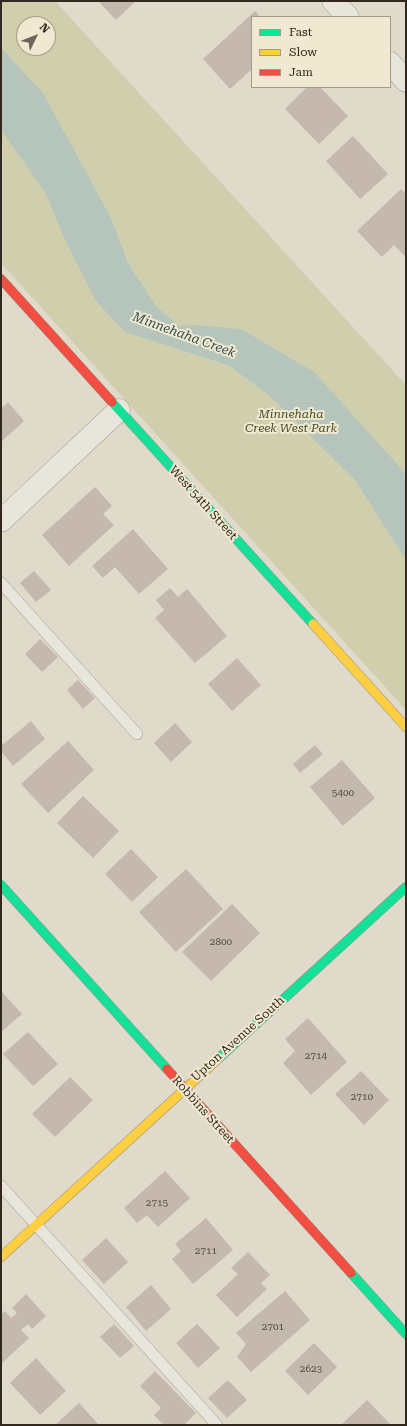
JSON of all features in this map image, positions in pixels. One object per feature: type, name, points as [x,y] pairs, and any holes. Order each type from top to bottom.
[{"type":"street","points":[[333,1],[347,16]]},
{"type":"street","points":[[391,64],[406,81]]},
{"type":"street","name":"West 54th Street","points":[[1,279],[406,727]]},
{"type":"street","points":[[1,521],[119,410]]},
{"type":"street","name":"Robbins Street","points":[[1,885],[406,1334]]},
{"type":"street","name":"Upton Avenue South","points":[[1,1257],[406,887]]},
{"type":"lane","points":[[1,583],[137,734]]},
{"type":"lane","points":[[1,1186],[217,1425]]},
{"type":"green space","name":"Minnehaha Creek West Park","points":[[1,1],[55,1],[406,385],[406,710],[1,263]]},
{"type":"water","name":"Minnehaha Creek","points":[[1,48],[43,93],[111,218],[128,263],[156,306],[179,326],[194,325],[241,329],[314,372],[406,474],[406,560],[355,480],[271,397],[228,365],[125,332],[96,301],[67,244],[45,192],[1,130]]},
{"type":"building","points":[[98,1],[136,1],[116,20]]},
{"type":"building","points":[[255,11],[259,16],[251,16],[251,70],[230,89],[203,59]]},
{"type":"building","points":[[306,88],[321,88],[348,116],[319,144],[285,109]]},
{"type":"building","points":[[353,136],[388,174],[360,199],[326,161]]},
{"type":"building","points":[[401,189],[406,194],[406,257],[394,245],[382,257],[357,231]]},
{"type":"building","points":[[8,402],[24,421],[1,442],[1,409]]},
{"type":"building","points":[[95,487],[112,506],[103,514],[114,525],[69,566],[42,535]]},
{"type":"building","points":[[133,529],[168,569],[139,594],[115,567],[103,578],[92,566]]},
{"type":"building","points":[[34,571],[51,590],[36,602],[20,583]]},
{"type":"building","points":[[170,588],[178,597],[187,589],[227,636],[195,663],[155,618],[164,610],[156,600]]},
{"type":"building","points":[[40,639],[58,657],[42,672],[25,654]]},
{"type":"building","points":[[237,658],[261,685],[232,711],[208,684]]},
{"type":"building","points":[[78,680],[95,698],[83,709],[67,690]]},
{"type":"building","points":[[31,721],[45,739],[13,766],[1,751],[1,746]]},
{"type":"building","points":[[175,723],[192,742],[171,762],[154,743]]},
{"type":"building","points":[[68,741],[94,770],[48,813],[21,784]]},
{"type":"building","points":[[315,745],[323,754],[300,773],[293,764]]},
{"type":"building","points":[[342,760],[375,798],[343,826],[310,787]]},
{"type":"building","points":[[83,796],[119,831],[93,858],[57,823]]},
{"type":"building","points":[[131,849],[158,877],[132,902],[105,874]]},
{"type":"building","points":[[186,869],[223,909],[176,952],[139,912]]},
{"type":"building","points":[[232,904],[260,933],[211,981],[182,952]]},
{"type":"building","points":[[1,991],[22,1014],[1,1032]]},
{"type":"building","points":[[308,1018],[347,1062],[311,1095],[283,1063],[295,1051],[285,1039]]},
{"type":"building","points":[[28,1032],[58,1064],[33,1086],[3,1054]]},
{"type":"building","points":[[361,1071],[389,1100],[364,1125],[335,1094]]},
{"type":"building","points":[[70,1077],[93,1100],[55,1137],[32,1114]]},
{"type":"building","points":[[165,1171],[190,1198],[158,1227],[147,1215],[137,1223],[124,1208]]},
{"type":"building","points":[[206,1218],[233,1250],[193,1284],[172,1259],[181,1251],[175,1244]]},
{"type":"building","points":[[106,1238],[128,1262],[104,1284],[82,1260]]},
{"type":"building","points":[[248,1252],[270,1275],[261,1283],[267,1289],[237,1317],[216,1295],[238,1274],[231,1268]]},
{"type":"building","points":[[151,1285],[171,1309],[146,1331],[126,1307]]},
{"type":"building","points":[[285,1291],[310,1320],[251,1372],[237,1357],[246,1344],[236,1333]]},
{"type":"building","points":[[26,1294],[46,1316],[32,1329],[28,1324],[21,1330],[29,1338],[1,1364],[1,1315],[5,1311],[11,1318],[17,1313],[12,1308]]},
{"type":"building","points":[[114,1324],[134,1346],[120,1358],[100,1337]]},
{"type":"building","points":[[197,1324],[220,1348],[198,1368],[176,1343]]},
{"type":"building","points":[[314,1343],[337,1367],[308,1395],[285,1371]]},
{"type":"building","points":[[36,1358],[66,1391],[40,1415],[10,1383]]},
{"type":"building","points":[[155,1371],[196,1413],[184,1425],[164,1425],[154,1415],[161,1408],[140,1386]]},
{"type":"building","points":[[228,1380],[247,1400],[227,1418],[208,1398]]},
{"type":"building","points":[[367,1400],[391,1425],[341,1425]]},
{"type":"building","points":[[79,1403],[99,1425],[55,1425]]},
{"type":"traffic: fast","points":[[112,402],[313,624]]},
{"type":"traffic: fast","points":[[1,885],[167,1069]]},
{"type":"traffic: fast","points":[[219,1058],[406,887]]},
{"type":"traffic: fast","points":[[351,1273],[406,1334]]},
{"type":"traffic: slow","points":[[313,624],[406,727]]},
{"type":"traffic: slow","points":[[1,1257],[219,1058]]},
{"type":"traffic: jam","points":[[1,279],[112,402]]},
{"type":"traffic: jam","points":[[167,1069],[351,1273]]}]
